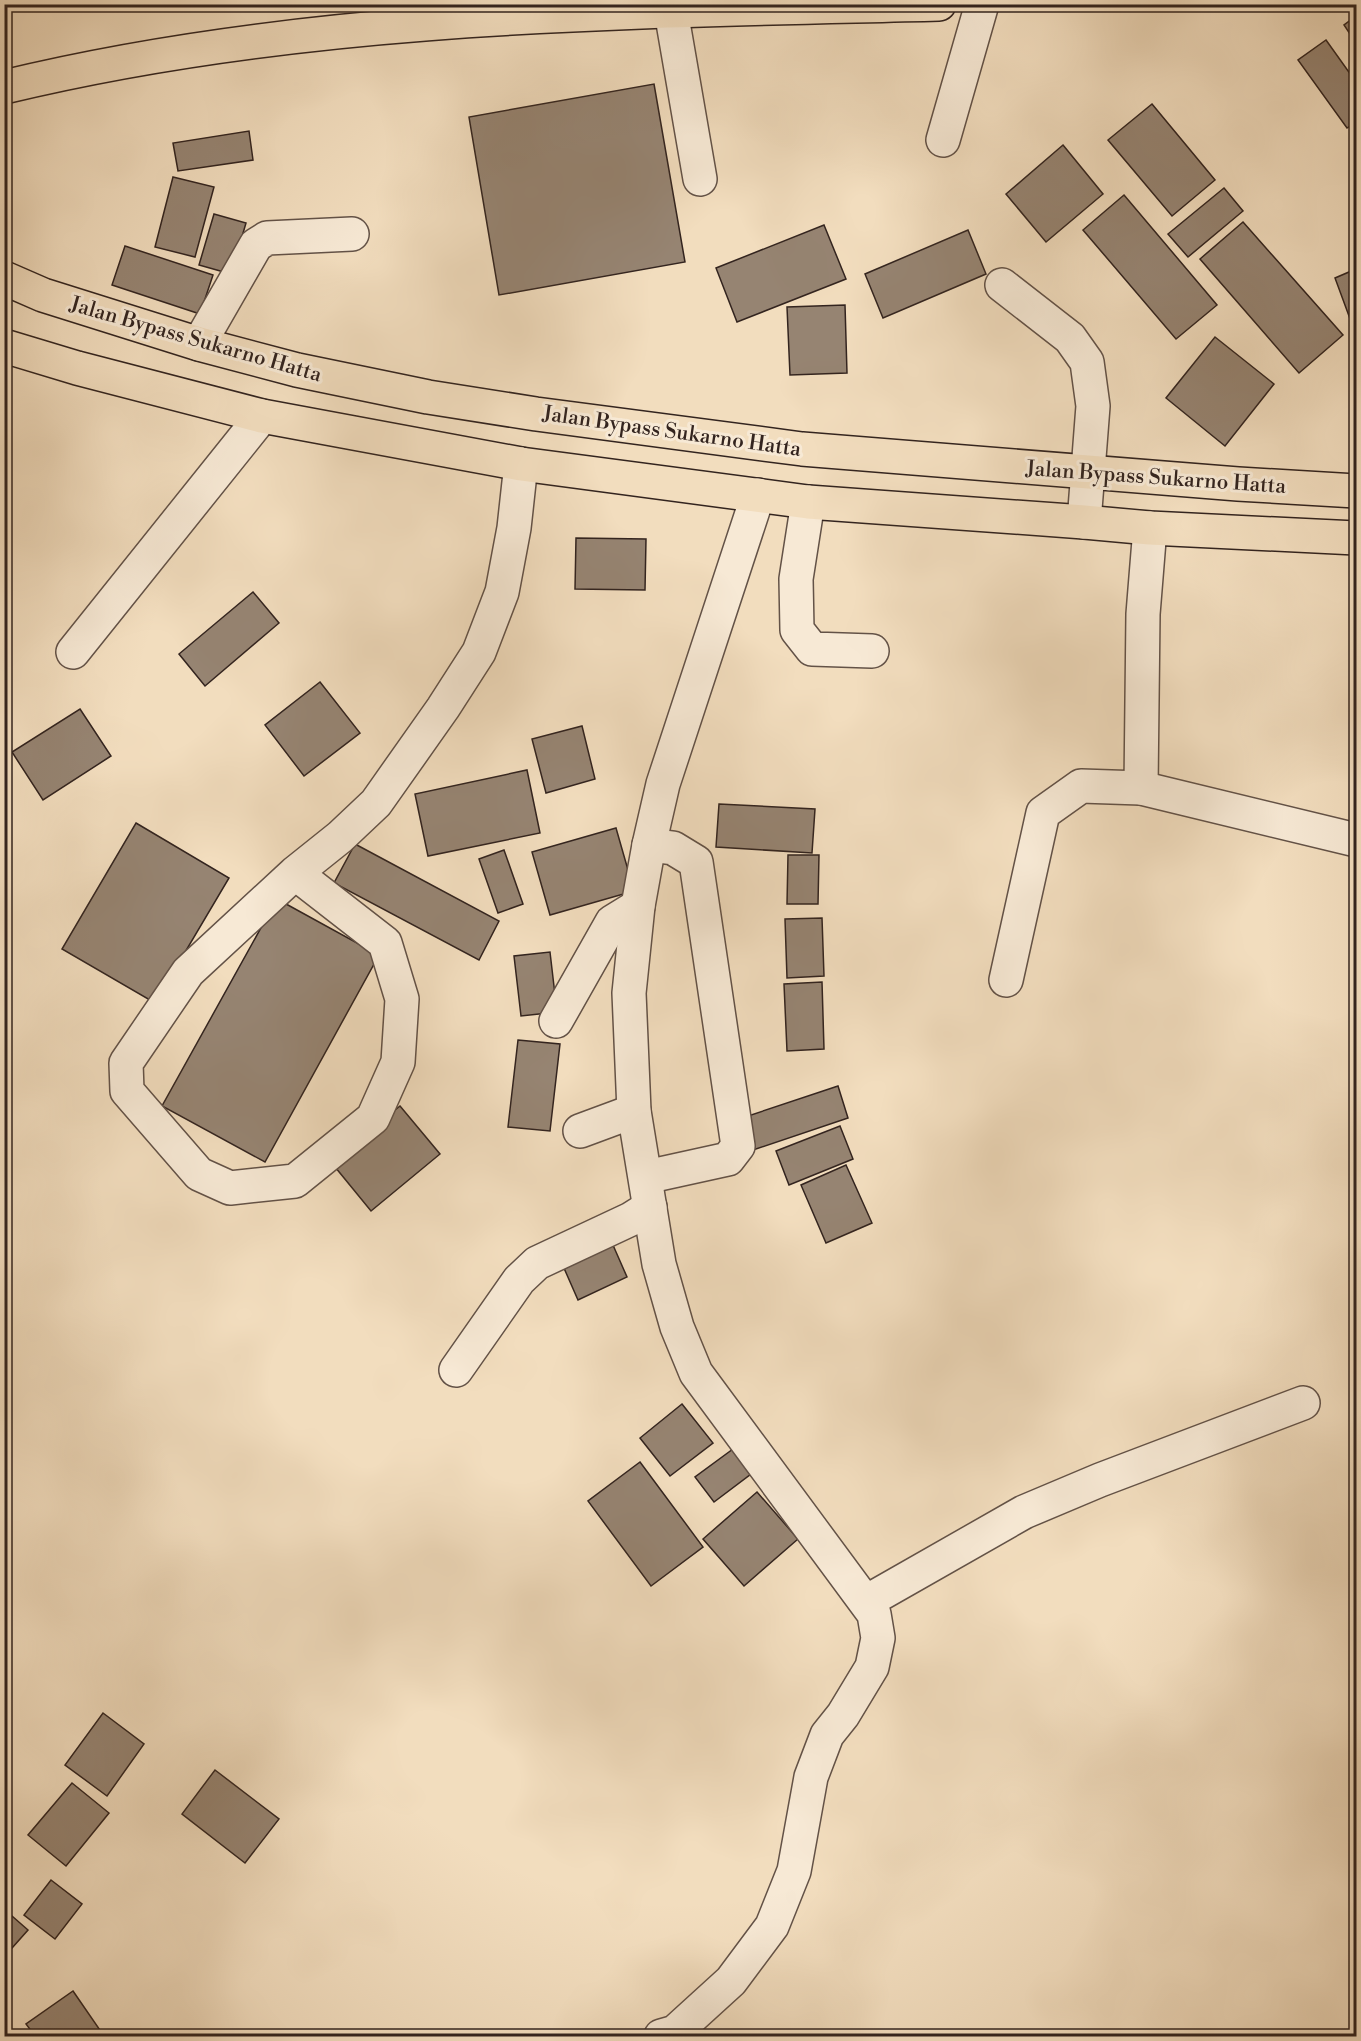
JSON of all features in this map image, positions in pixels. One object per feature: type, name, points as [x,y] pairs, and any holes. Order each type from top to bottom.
[{"type":"main road","points":[[4,87],[112,63],[272,39],[569,9],[627,8],[670,11],[939,4]]},
{"type":"main road","name":"Jalan Bypass Sukarno Hatta","points":[[4,279],[43,295],[199,344],[297,370],[428,397],[536,414],[802,449],[1238,484],[1356,491]]},
{"type":"main road","points":[[10,348],[87,371],[262,416],[521,464],[808,502],[1150,528],[1356,538]]},
{"type":"main road","points":[[1232,532],[1238,484]]},
{"type":"street","points":[[944,140],[982,4]]},
{"type":"street","points":[[670,11],[700,179]]},
{"type":"street","points":[[199,344],[256,246],[267,238],[352,234]]},
{"type":"street","points":[[1002,285],[1070,338],[1087,362],[1094,406],[1084,522]]},
{"type":"street","points":[[73,651],[262,416]]},
{"type":"street","points":[[296,873],[386,943],[402,999],[398,1062],[373,1118],[295,1181],[230,1188],[199,1174],[127,1091],[126,1063],[189,972],[296,873],[340,837],[376,803],[443,708],[479,652],[502,592],[521,464]]},
{"type":"street","points":[[661,2037],[675,2032],[731,1981],[772,1926],[794,1870],[811,1777],[827,1735],[843,1715],[872,1667],[878,1638],[874,1614],[866,1602],[696,1373],[676,1327],[659,1264],[634,1111],[628,993],[638,906],[649,845],[663,784],[759,495]]},
{"type":"street","points":[[808,502],[796,579],[798,630],[812,649],[872,651]]},
{"type":"street","points":[[1141,788],[1143,614],[1150,528]]},
{"type":"street","points":[[1006,980],[1044,813],[1082,786],[1141,788],[1356,840]]},
{"type":"street","points":[[456,1370],[519,1280],[537,1263],[631,1219],[648,1192],[728,1159],[738,1146],[696,862],[673,848],[649,845]]},
{"type":"street","points":[[556,1021],[612,921],[638,906]]},
{"type":"street","points":[[580,1131],[634,1111]]},
{"type":"street","points":[[866,1602],[1024,1512],[1110,1476],[1303,1403]]},
{"type":"building","points":[[1356,16],[1356,43],[1344,25]]},
{"type":"building","points":[[1326,40],[1356,82],[1356,122],[1347,128],[1298,60]]},
{"type":"building","points":[[654,84],[685,262],[499,295],[469,117]]},
{"type":"building","points":[[1152,104],[1215,180],[1172,216],[1108,140]]},
{"type":"building","points":[[249,131],[253,160],[178,171],[173,143]]},
{"type":"building","points":[[1063,145],[1103,194],[1046,242],[1006,194]]},
{"type":"building","points":[[173,177],[214,187],[195,257],[155,247]]},
{"type":"building","points":[[1224,188],[1243,211],[1188,257],[1168,234]]},
{"type":"building","points":[[1124,195],[1217,305],[1176,339],[1083,230]]},
{"type":"building","points":[[214,214],[246,223],[231,274],[199,265]]},
{"type":"building","points":[[1243,222],[1343,335],[1299,373],[1200,259]]},
{"type":"building","points":[[824,225],[846,279],[737,322],[716,268]]},
{"type":"building","points":[[968,230],[986,274],[883,318],[865,274]]},
{"type":"building","points":[[125,246],[213,275],[200,314],[112,285]]},
{"type":"building","points":[[1356,269],[1356,335],[1335,278]]},
{"type":"building","points":[[845,305],[847,373],[790,375],[787,307]]},
{"type":"building","points":[[1215,337],[1274,384],[1225,446],[1166,398]]},
{"type":"building","points":[[576,538],[646,539],[645,590],[575,589]]},
{"type":"building","points":[[253,592],[279,623],[205,686],[179,654]]},
{"type":"building","points":[[320,682],[360,733],[304,776],[265,725]]},
{"type":"building","points":[[80,709],[111,756],[43,800],[12,752]]},
{"type":"building","points":[[582,726],[595,779],[546,793],[532,739]]},
{"type":"building","points":[[527,770],[540,833],[428,856],[415,794]]},
{"type":"building","points":[[719,804],[815,809],[812,853],[716,847]]},
{"type":"building","points":[[136,823],[229,878],[155,1003],[62,949]]},
{"type":"building","points":[[616,828],[634,891],[550,915],[532,852]]},
{"type":"building","points":[[355,844],[499,921],[479,960],[334,883]]},
{"type":"building","points":[[504,850],[523,904],[498,913],[479,859]]},
{"type":"building","points":[[788,855],[819,855],[818,904],[787,904]]},
{"type":"building","points":[[277,899],[379,955],[265,1162],[162,1106]]},
{"type":"building","points":[[822,918],[824,976],[787,978],[785,919]]},
{"type":"building","points":[[550,952],[557,1012],[521,1016],[514,956]]},
{"type":"building","points":[[822,982],[824,1049],[787,1051],[784,984]]},
{"type":"building","points":[[518,1040],[560,1044],[550,1131],[508,1127]]},
{"type":"building","points":[[838,1086],[848,1118],[747,1152],[736,1120]]},
{"type":"building","points":[[400,1106],[440,1154],[371,1211],[331,1162]]},
{"type":"building","points":[[840,1126],[853,1159],[789,1185],[776,1151]]},
{"type":"building","points":[[846,1165],[872,1223],[826,1243],[801,1185]]},
{"type":"building","points":[[609,1236],[627,1277],[578,1300],[560,1259]]},
{"type":"building","points":[[682,1404],[713,1443],[670,1476],[640,1438]]},
{"type":"building","points":[[733,1449],[751,1474],[714,1502],[695,1477]]},
{"type":"building","points":[[640,1462],[703,1547],[651,1586],[588,1501]]},
{"type":"building","points":[[757,1492],[798,1539],[744,1586],[703,1539]]},
{"type":"building","points":[[103,1713],[144,1744],[107,1796],[65,1765]]},
{"type":"building","points":[[215,1770],[279,1819],[245,1863],[182,1814]]},
{"type":"building","points":[[72,1783],[109,1813],[66,1866],[28,1835]]},
{"type":"building","points":[[51,1880],[82,1904],[55,1939],[24,1915]]},
{"type":"building","points":[[4,1909],[28,1930],[4,1957]]},
{"type":"building","points":[[73,1991],[104,2036],[35,2036],[26,2024]]}]
